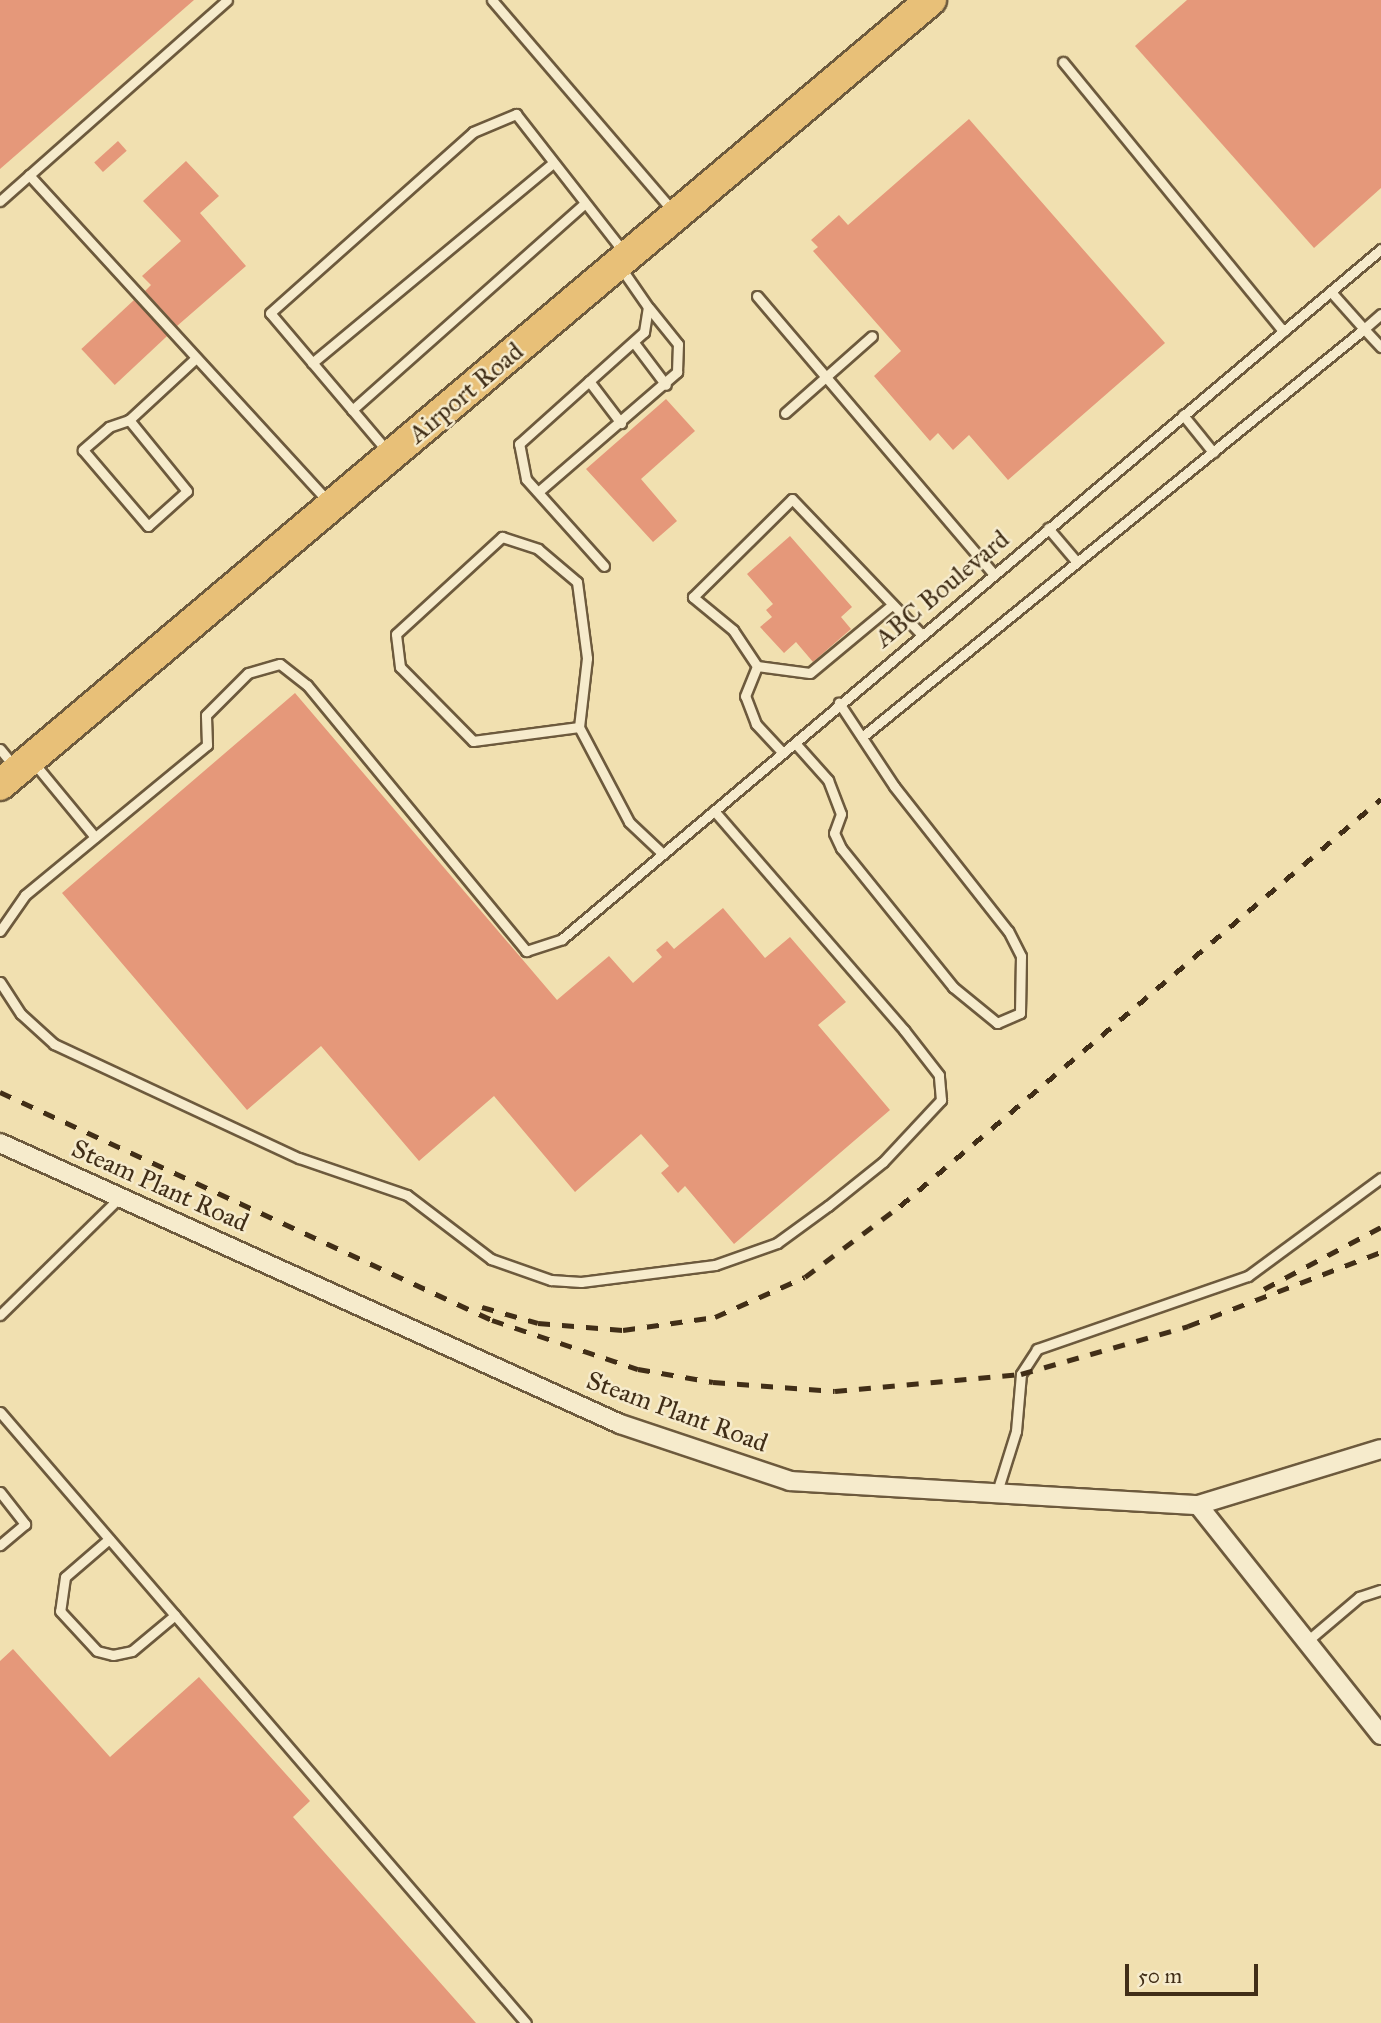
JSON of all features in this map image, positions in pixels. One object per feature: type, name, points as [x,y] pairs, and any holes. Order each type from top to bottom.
[{"type":"highway","name":"Airport Road","points":[[12,766],[332,505],[931,0]]},
{"type":"street","name":"Steam Plant Road","points":[[0,1143],[633,1428],[790,1481],[996,1496],[1198,1505],[1381,1450]]},
{"type":"street","points":[[1198,1505],[1381,1735]]},
{"type":"lane","points":[[0,201],[227,0]]},
{"type":"lane","points":[[492,0],[677,215]]},
{"type":"lane","points":[[1063,62],[1283,331]]},
{"type":"lane","points":[[390,456],[270,313],[473,132],[516,114],[623,260],[648,307],[681,357],[666,385],[538,492]]},
{"type":"lane","points":[[312,362],[552,164]]},
{"type":"lane","points":[[29,175],[332,505]]},
{"type":"lane","points":[[352,410],[584,204]]},
{"type":"lane","name":"ABC Boulevard","points":[[95,837],[206,746],[206,715],[248,673],[280,664],[307,685],[526,951],[562,939],[1381,249]]},
{"type":"lane","points":[[1331,292],[1381,347]]},
{"type":"lane","points":[[757,296],[993,574]]},
{"type":"lane","points":[[604,566],[526,479],[519,443],[635,344],[648,307]]},
{"type":"lane","points":[[862,737],[1381,314]]},
{"type":"lane","points":[[785,413],[872,336]]},
{"type":"lane","points":[[635,344],[666,385]]},
{"type":"lane","points":[[129,420],[187,491],[148,526],[83,450],[109,426],[129,420],[197,358]]},
{"type":"lane","points":[[590,381],[621,423]]},
{"type":"lane","points":[[1183,415],[1213,452]]},
{"type":"lane","points":[[892,605],[810,673],[757,666],[733,630],[694,597],[792,499],[922,634]]},
{"type":"lane","points":[[1048,528],[1076,561]]},
{"type":"lane","points":[[579,727],[473,741],[400,667],[396,634],[502,537],[538,549],[577,582],[587,658],[579,727],[629,822],[663,854]]},
{"type":"lane","points":[[757,666],[745,696],[756,724],[783,753]]},
{"type":"lane","points":[[795,743],[828,780],[841,814],[834,833],[841,848],[953,988],[997,1023],[1020,1013],[1021,956],[1008,931],[839,704]]},
{"type":"lane","points":[[0,931],[25,895],[95,837],[12,766]]},
{"type":"lane","points":[[0,982],[21,1014],[54,1044],[299,1158],[407,1195],[492,1259],[551,1280],[580,1282],[715,1265],[777,1243],[828,1206],[883,1162],[941,1100],[939,1075],[904,1030],[714,811]]},
{"type":"lane","points":[[996,1496],[1016,1431],[1021,1374],[1037,1349],[1248,1276],[1381,1178]]},
{"type":"lane","points":[[0,1315],[120,1197]]},
{"type":"lane","points":[[0,1412],[526,2023]]},
{"type":"lane","points":[[0,1492],[24,1524],[0,1545]]},
{"type":"lane","points":[[109,1539],[65,1577],[60,1611],[97,1651],[113,1655],[132,1651],[175,1615]]},
{"type":"lane","points":[[1305,1642],[1359,1597],[1381,1590]]},
{"type":"building","points":[[0,0],[194,0],[0,169]]},
{"type":"building","points":[[1187,0],[1381,0],[1381,188],[1314,248],[1135,46]]},
{"type":"building","points":[[969,119],[1165,343],[1008,480],[969,435],[953,450],[938,433],[930,441],[874,376],[901,351],[813,251],[818,247],[811,240],[839,215],[848,225]]},
{"type":"building","points":[[118,141],[127,151],[103,172],[94,162]]},
{"type":"building","points":[[186,161],[219,196],[200,213],[246,266],[177,326],[145,291],[151,285],[142,276],[181,241],[143,201]]},
{"type":"building","points":[[134,300],[167,336],[115,385],[81,349]]},
{"type":"building","points":[[666,399],[695,431],[641,479],[677,521],[653,542],[586,469]]},
{"type":"building","points":[[790,536],[852,607],[841,617],[851,629],[813,662],[796,642],[784,653],[760,627],[772,617],[766,610],[773,604],[747,574]]},
{"type":"building","points":[[295,693],[557,1000],[609,956],[633,983],[662,957],[656,950],[667,941],[674,949],[723,908],[765,958],[790,937],[846,1002],[818,1025],[890,1110],[734,1244],[685,1186],[678,1193],[661,1173],[669,1166],[641,1134],[575,1192],[494,1096],[419,1161],[321,1046],[247,1110],[62,893]]},
{"type":"building","points":[[13,1649],[110,1757],[199,1677],[310,1801],[293,1817],[476,2023],[0,2023],[0,1661]]},
{"type":"railway","points":[[482,1307],[538,1323],[623,1330],[715,1317],[805,1277],[900,1206],[1381,799]]},
{"type":"railway","points":[[0,1092],[492,1320],[638,1369],[713,1382],[835,1391],[1021,1374],[1188,1326],[1381,1252]]},
{"type":"railway","points":[[1264,1289],[1381,1227]]}]
